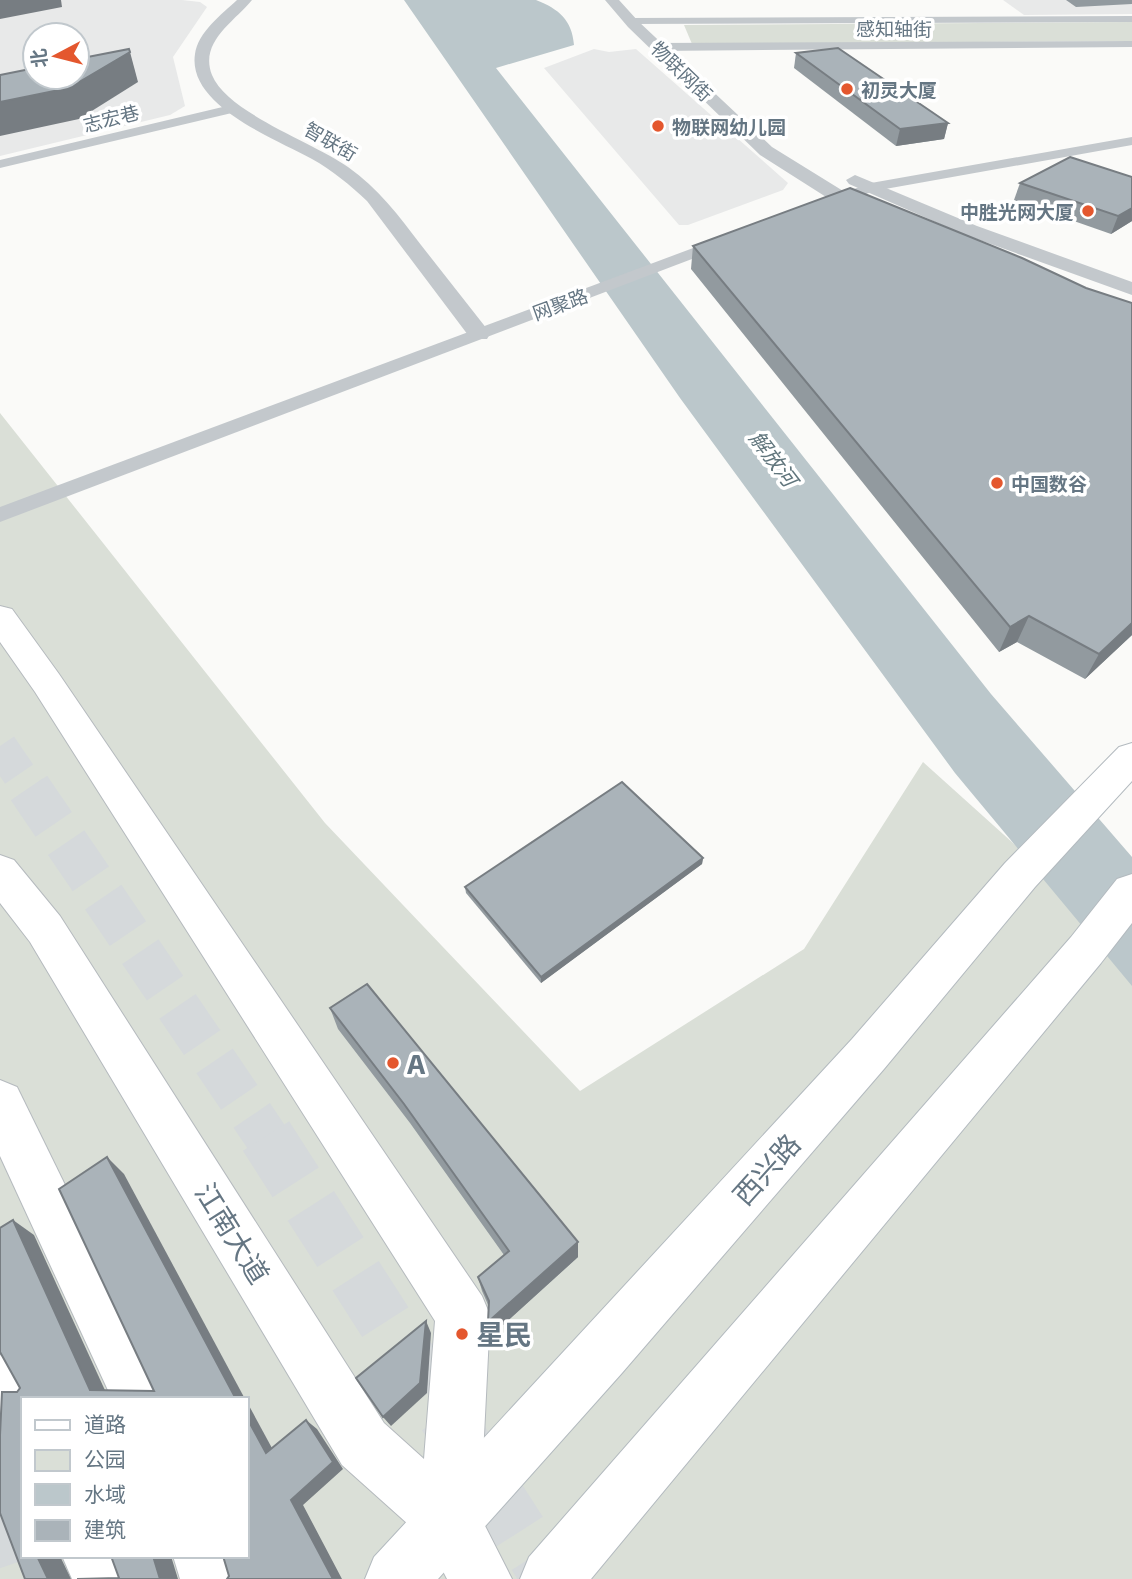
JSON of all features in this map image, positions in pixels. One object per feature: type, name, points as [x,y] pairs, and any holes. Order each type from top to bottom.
[{"type":"main road","points":[[0,617],[47,683],[463,1315],[449,1521]]},
{"type":"main road","name":"西兴路","points":[[396,1579],[840,1085],[1020,875],[1132,757]]},
{"type":"main road","name":"江南大道","points":[[0,873],[52,941],[363,1444],[449,1521],[481,1579]]},
{"type":"main road","points":[[551,1579],[1086,950],[1132,891]]},
{"type":"main road","points":[[0,1102],[141,1397]]},
{"type":"main road","points":[[0,1383],[21,1422]]},
{"type":"main road","points":[[94,1558],[106,1579]]},
{"type":"main road","points":[[205,1558],[211,1579]]},
{"type":"street","points":[[238,0],[245,0]]},
{"type":"street","name":"智联街","points":[[245,0],[218,22],[209,34],[201,56],[208,83],[231,109],[321,156],[357,181],[374,197],[480,334]]},
{"type":"street","name":"物联网街","points":[[612,0],[630,21],[766,150],[841,198],[888,217]]},
{"type":"street","name":"物联网街","points":[[634,0],[702,65]]},
{"type":"street","name":"感知轴街","points":[[630,21],[1132,19]]},
{"type":"street","name":"感知轴街","points":[[657,47],[1132,44]]},
{"type":"street","name":"志宏巷","points":[[0,164],[231,109]]},
{"type":"street","points":[[804,211],[871,187],[1132,141]]},
{"type":"street","points":[[837,170],[970,230],[1132,289]]},
{"type":"street","name":"网聚路","points":[[0,514],[743,234]]},
{"type":"shaded area","points":[[0,0],[200,2],[207,7],[173,57],[185,106],[170,115],[0,156]]},
{"type":"shaded area","points":[[1003,0],[1132,0],[1132,14],[1024,15]]},
{"type":"shaded area","name":"物联网幼儿园","points":[[594,49],[609,52],[636,49],[788,183],[783,190],[688,225],[679,225],[544,68]]},
{"type":"green space","points":[[1132,22],[1132,41],[692,44],[684,25]]},
{"type":"green space","points":[[0,413],[325,823],[580,1091],[804,949],[923,762],[1132,950],[1132,1579],[0,1579]]},
{"type":"water","name":"解放河","points":[[404,0],[536,0],[563,16],[573,36],[574,45],[496,68],[991,694],[1132,857],[1132,986],[955,773],[680,398]]},
{"type":"building","points":[[838,48],[948,123],[900,129],[796,53]]},
{"type":"building","points":[[129,49],[130,52],[91,75],[91,56]]},
{"type":"building","points":[[21,71],[21,91],[54,91],[0,102],[0,75]]},
{"type":"building","points":[[1070,157],[1132,177],[1132,208],[1118,216],[1020,183]]},
{"type":"building","name":"中国数谷","points":[[850,188],[1022,258],[1086,288],[1132,303],[1132,623],[1099,654],[1029,616],[1010,627],[693,246]]},
{"type":"building","points":[[622,782],[703,858],[541,977],[465,887]]},
{"type":"building","points":[[367,984],[578,1242],[488,1322],[489,1301],[478,1277],[509,1251],[404,1104],[330,1008]]},
{"type":"building","points":[[107,1157],[235,1397],[21,1397],[21,1558],[38,1558],[48,1579],[25,1579],[0,1513],[2,1392],[17,1392],[20,1388],[0,1352],[0,1228],[13,1220],[90,1390],[154,1391],[59,1189]]},
{"type":"building","points":[[426,1321],[420,1383],[383,1417],[356,1378]]},
{"type":"building","points":[[248,1420],[266,1453],[306,1420],[333,1462],[291,1500],[333,1579],[227,1579],[229,1576],[224,1558],[248,1558]]},
{"type":"building","points":[[112,1558],[154,1558],[160,1579],[77,1579],[119,1578]]},
{"type":"tunnel","points":[[0,746],[30,790]]},
{"type":"tunnel","points":[[29,788],[267,1138]]},
{"type":"tunnel","points":[[266,1136],[550,1579]]},
{"type":"tunnel","points":[[0,1510],[24,1579]]},
{"type":"place","name":"初灵大厦","points":[[847,89]]},
{"type":"place","name":"物联网幼儿园","points":[[658,126]]},
{"type":"place","name":"中胜光网大厦","points":[[1088,211]]},
{"type":"place","name":"中国数谷","points":[[997,483]]},
{"type":"place","name":"A","points":[[393,1063]]},
{"type":"place","name":"星民","points":[[462,1334]]}]
